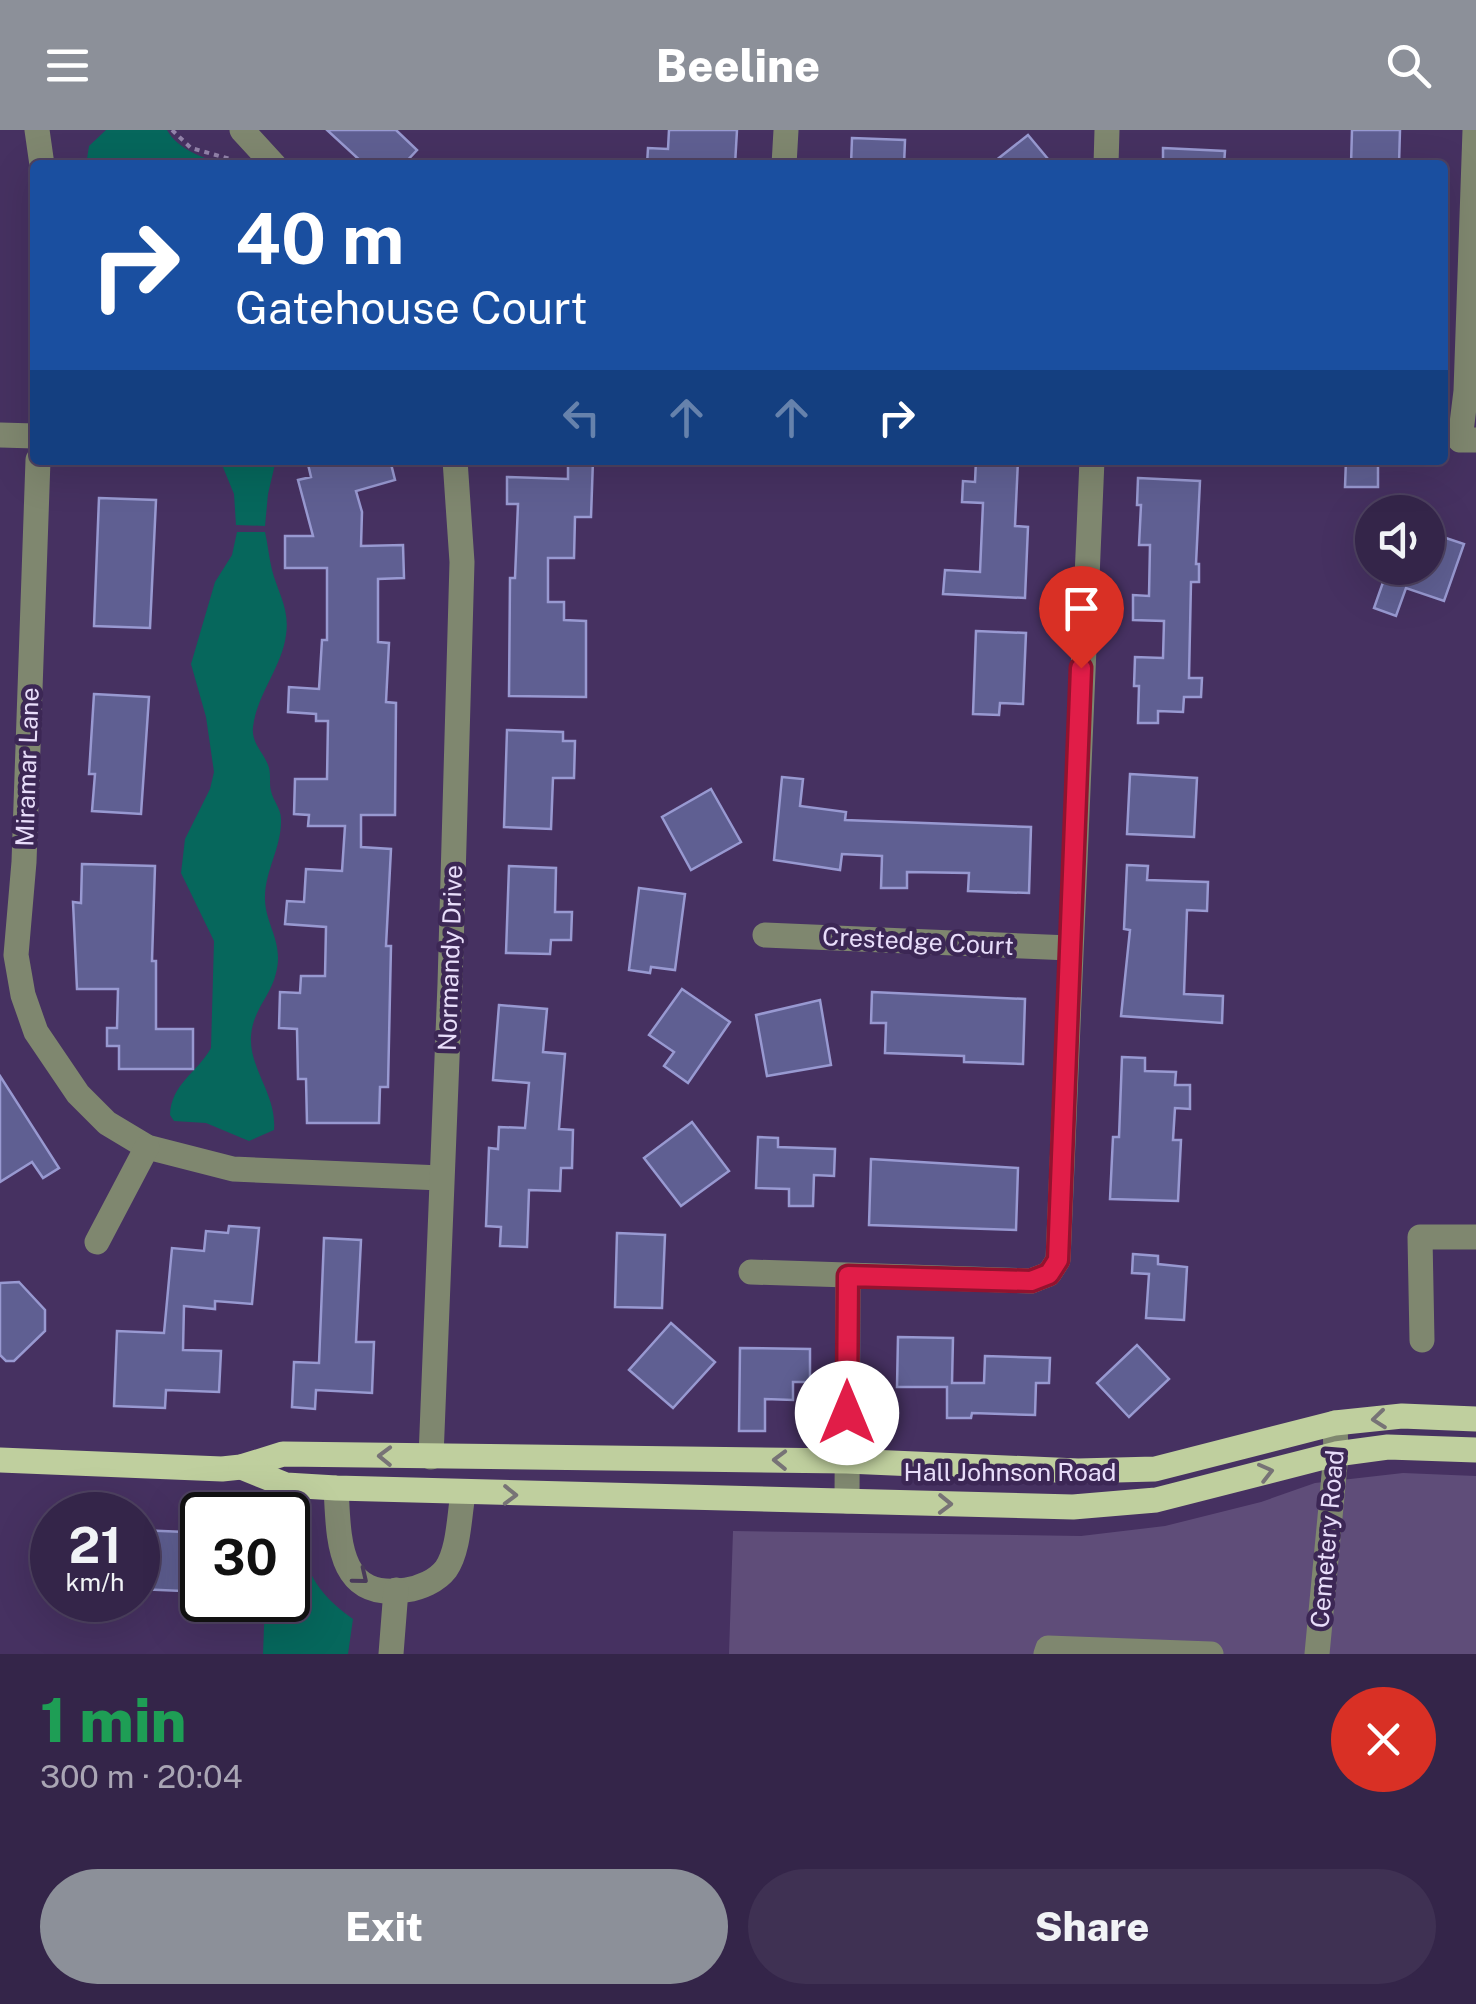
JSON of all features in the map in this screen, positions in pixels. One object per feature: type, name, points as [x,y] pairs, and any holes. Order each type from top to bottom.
[{"type":"main road","name":"Hall Johnson Road","points":[[0,1460],[241,1467],[283,1454],[466,1454],[1155,1469],[1335,1424],[1402,1416],[1476,1419]]},
{"type":"main road","name":"Hall Johnson Road","points":[[241,1467],[286,1485],[336,1488],[1073,1507],[1156,1500],[1336,1454],[1388,1448],[1476,1450]]},
{"type":"street","points":[[37,130],[41,160]]},
{"type":"street","points":[[242,130],[269,160]]},
{"type":"street","points":[[784,160],[786,130]]},
{"type":"street","points":[[1106,160],[1107,130]]},
{"type":"street","points":[[1468,440],[1466,391],[1475,130]]},
{"type":"street","points":[[0,435],[30,436]]},
{"type":"street","name":"Miramar Lane","points":[[38,465],[12,862],[16,955],[23,995],[36,1032],[78,1094],[107,1122],[147,1147],[233,1169],[441,1178]]},
{"type":"street","name":"Normandy Drive","points":[[431,1457],[462,562],[455,465]]},
{"type":"street","points":[[751,1272],[931,1280],[1042,1279],[1058,1260],[1092,465]]},
{"type":"street","name":"Crestedge Court","points":[[765,934],[1070,948]]},
{"type":"street","points":[[97,1242],[147,1147]]},
{"type":"street","points":[[1422,1340],[1420,1238],[1476,1236]]},
{"type":"street","points":[[847,1502],[848,1276]]},
{"type":"street","name":"Cemetery Road","points":[[1317,1654],[1336,1454],[1335,1424]]},
{"type":"street","points":[[336,1488],[339,1545],[347,1566],[362,1583],[381,1591],[425,1585],[446,1569],[453,1553],[464,1494]]},
{"type":"street","points":[[390,1654],[396,1590]]},
{"type":"street","points":[[1046,1654],[1048,1648],[1211,1654]]},
{"type":"path","points":[[172,130],[191,148],[230,160]]},
{"type":"shaded area","points":[[106,130],[167,130],[184,148],[210,160],[87,160],[89,146]]},
{"type":"shaded area","points":[[222,465],[275,465],[265,526],[236,525],[234,494]]},
{"type":"shaded area","points":[[237,532],[265,532],[287,626],[284,647],[259,703],[253,727],[254,738],[269,768],[271,791],[281,819],[265,900],[278,962],[251,1036],[254,1060],[274,1117],[274,1130],[249,1141],[206,1123],[174,1121],[170,1115],[175,1095],[211,1048],[214,941],[181,873],[185,839],[210,789],[214,772],[206,717],[191,664],[215,582],[232,555]]},
{"type":"shaded area","points":[[1403,1473],[1476,1476],[1476,1654],[729,1654],[733,1531],[1081,1536],[1165,1526],[1261,1502],[1315,1483]]},
{"type":"shaded area","points":[[310,1571],[327,1597],[353,1619],[348,1654],[263,1654],[264,1622],[310,1622]]},
{"type":"building","points":[[327,130],[396,130],[417,150],[408,160],[360,160]]},
{"type":"building","points":[[669,130],[737,130],[735,160],[647,160],[648,148],[668,149]]},
{"type":"building","points":[[1352,130],[1400,130],[1399,160],[1351,160]]},
{"type":"building","points":[[1028,135],[1049,160],[996,160]]},
{"type":"building","points":[[852,138],[905,140],[904,160],[851,160]]},
{"type":"building","points":[[1163,148],[1225,151],[1224,160],[1163,160]]},
{"type":"building","points":[[308,465],[391,465],[395,480],[356,491],[362,512],[361,546],[403,545],[404,578],[378,579],[378,642],[389,643],[386,702],[396,703],[395,815],[361,815],[361,847],[391,849],[386,946],[391,946],[388,1087],[380,1087],[379,1123],[307,1123],[306,1079],[298,1079],[297,1029],[279,1028],[280,992],[300,993],[301,976],[325,976],[326,927],[285,924],[287,901],[304,902],[306,869],[342,871],[345,826],[308,826],[309,815],[294,814],[295,779],[327,779],[328,721],[316,721],[316,714],[288,712],[289,687],[319,689],[322,640],[327,640],[327,568],[285,568],[285,536],[313,536],[298,480],[311,477]]},
{"type":"building","points":[[568,465],[593,465],[591,517],[575,517],[574,558],[548,558],[548,602],[564,602],[564,620],[586,621],[586,697],[509,696],[510,578],[515,578],[518,504],[507,504],[507,477],[568,479]]},
{"type":"building","points":[[976,465],[1018,465],[1015,526],[1028,527],[1025,598],[943,594],[945,570],[980,572],[983,503],[962,502],[963,481],[975,482]]},
{"type":"building","points":[[1346,465],[1378,465],[1378,487],[1345,487]]},
{"type":"building","points":[[1138,478],[1200,481],[1196,564],[1199,582],[1191,582],[1189,678],[1202,678],[1201,697],[1184,697],[1183,712],[1158,711],[1158,723],[1138,723],[1139,686],[1134,686],[1135,657],[1163,658],[1164,621],[1133,620],[1133,595],[1149,596],[1150,545],[1139,545]]},
{"type":"building","points":[[99,498],[156,500],[150,628],[94,626]]},
{"type":"building","points":[[1445,538],[1464,544],[1444,601],[1406,588],[1396,616],[1374,608],[1382,585],[1445,585]]},
{"type":"building","points":[[976,631],[1026,633],[1023,704],[1000,703],[999,715],[973,714]]},
{"type":"building","points":[[94,694],[149,697],[141,814],[92,811],[95,774],[89,774]]},
{"type":"building","points":[[507,730],[563,732],[563,741],[575,741],[574,778],[553,778],[551,829],[504,827]]},
{"type":"building","points":[[1130,774],[1197,778],[1194,837],[1127,834]]},
{"type":"building","points":[[782,777],[803,779],[800,806],[846,812],[845,820],[1031,827],[1029,893],[968,891],[969,873],[907,872],[907,888],[881,888],[882,856],[842,854],[840,870],[774,860]]},
{"type":"building","points":[[711,789],[741,842],[691,870],[662,817]]},
{"type":"building","points":[[82,864],[155,866],[152,961],[156,961],[156,1029],[193,1029],[193,1069],[119,1069],[119,1046],[107,1046],[107,1028],[117,1028],[118,989],[77,989],[73,902],[81,903]]},
{"type":"building","points":[[1127,865],[1148,866],[1147,880],[1208,882],[1207,911],[1187,910],[1184,994],[1223,996],[1222,1023],[1121,1016],[1130,930],[1124,929]]},
{"type":"building","points":[[509,866],[556,868],[555,912],[572,912],[571,940],[551,940],[550,954],[506,953]]},
{"type":"building","points":[[639,888],[685,894],[675,970],[629,970]]},
{"type":"building","points":[[682,989],[730,1022],[688,1083],[664,1066],[674,1052],[649,1035]]},
{"type":"building","points":[[872,992],[1025,999],[1023,1064],[964,1062],[964,1056],[885,1053],[886,1023],[871,1023]]},
{"type":"building","points":[[820,1000],[831,1065],[767,1076],[756,1015]]},
{"type":"building","points":[[499,1005],[547,1009],[543,1052],[565,1054],[559,1129],[573,1130],[572,1168],[561,1168],[560,1191],[529,1190],[527,1247],[500,1246],[501,1227],[486,1226],[489,1148],[498,1149],[499,1127],[525,1128],[529,1083],[493,1080]]},
{"type":"building","points":[[1122,1057],[1145,1058],[1145,1071],[1176,1072],[1175,1085],[1190,1085],[1190,1109],[1175,1108],[1173,1140],[1181,1140],[1178,1201],[1110,1199],[1113,1137],[1119,1137]]},
{"type":"building","points":[[0,1076],[59,1168],[43,1178],[32,1162],[0,1182]]},
{"type":"building","points":[[692,1122],[729,1171],[681,1206],[644,1158]]},
{"type":"building","points":[[758,1137],[778,1138],[778,1147],[835,1149],[834,1176],[814,1175],[813,1206],[789,1206],[789,1189],[756,1188]]},
{"type":"building","points":[[871,1159],[1018,1168],[1016,1230],[869,1225]]},
{"type":"building","points":[[229,1226],[259,1228],[252,1304],[215,1301],[215,1309],[184,1306],[183,1350],[221,1351],[219,1392],[166,1390],[165,1408],[114,1406],[117,1331],[164,1333],[172,1248],[204,1251],[206,1231],[228,1233]]},
{"type":"building","points":[[617,1233],[665,1235],[662,1308],[615,1307]]},
{"type":"building","points":[[324,1238],[361,1240],[356,1342],[374,1342],[372,1393],[316,1390],[315,1409],[292,1407],[294,1362],[319,1363]]},
{"type":"building","points":[[1133,1254],[1158,1256],[1158,1264],[1187,1267],[1184,1320],[1146,1318],[1149,1274],[1132,1273]]},
{"type":"building","points":[[19,1282],[45,1310],[45,1331],[14,1361],[6,1361],[0,1355],[0,1283]]},
{"type":"building","points":[[671,1323],[715,1362],[673,1408],[629,1370]]},
{"type":"building","points":[[898,1337],[953,1338],[952,1383],[984,1383],[985,1356],[1050,1358],[1049,1383],[1036,1383],[1035,1415],[972,1413],[971,1418],[947,1418],[947,1387],[897,1387]]},
{"type":"building","points":[[1137,1345],[1169,1379],[1129,1417],[1097,1383]]},
{"type":"building","points":[[740,1348],[810,1349],[810,1382],[793,1382],[793,1400],[765,1399],[765,1431],[739,1431]]},
{"type":"building","points":[[160,1531],[180,1532],[180,1591],[160,1590]]},
{"type":"route","points":[[847,1413],[848,1276],[1031,1281],[1049,1274],[1058,1260],[1081,668]]}]
